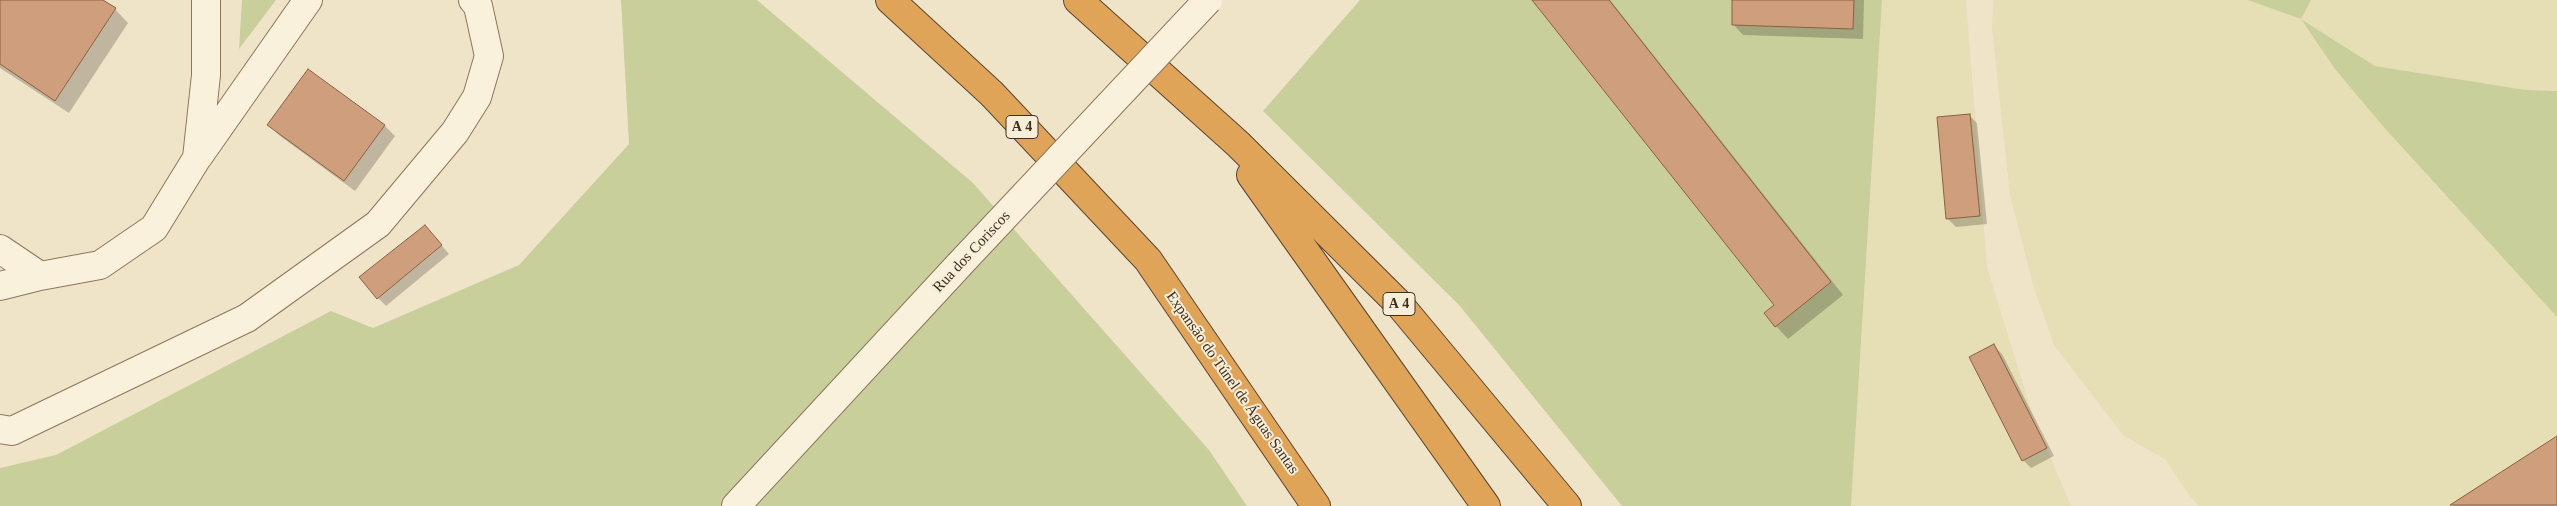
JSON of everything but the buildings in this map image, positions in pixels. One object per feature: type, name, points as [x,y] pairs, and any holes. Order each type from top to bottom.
[{"type":"highway","name":"Expansão do Túnel de Águas Santas","points":[[890,0],[992,94],[1148,260],[1316,506]]},
{"type":"highway","name":"A 4","points":[[1078,0],[1211,120],[1399,304],[1567,506]]},
{"type":"highway","name":"A 4","points":[[1211,120],[1486,506]]},
{"type":"street","points":[[197,158],[206,75],[206,0]]},
{"type":"street","points":[[0,286],[40,276],[100,265],[154,228],[197,158],[308,0]]},
{"type":"street","points":[[0,429],[12,431],[247,318],[378,224],[455,132],[477,97],[489,56],[478,6],[473,0]]},
{"type":"street","name":"Rua dos Coriscos","points":[[736,506],[1208,0]]},
{"type":"street","points":[[0,248],[40,276]]},
{"type":"shaded area","points":[[1882,0],[1966,0],[1987,267],[2033,416],[2071,506],[1851,506]]},
{"type":"shaded area","points":[[1993,0],[2252,0],[2301,19],[2311,0],[2557,0],[2557,91],[2526,90],[2375,66],[2303,20],[2391,136],[2557,317],[2557,435],[2449,506],[2198,506],[2166,460],[2123,435],[2054,345],[2033,285],[2010,195],[1992,29]]},
{"type":"green space","points":[[242,0],[276,0],[239,49]]},
{"type":"green space","points":[[621,0],[757,0],[973,183],[1209,450],[1247,506],[0,506],[0,468],[56,455],[331,311],[373,328],[519,265],[629,144]]},
{"type":"green space","points":[[1360,0],[1882,0],[1851,506],[1622,506],[1459,305],[1263,111]]},
{"type":"green space","points":[[2248,0],[2311,0],[2301,19]]},
{"type":"green space","points":[[2301,19],[2375,66],[2526,90],[2557,91],[2557,317],[2388,132],[2335,69]]}]
